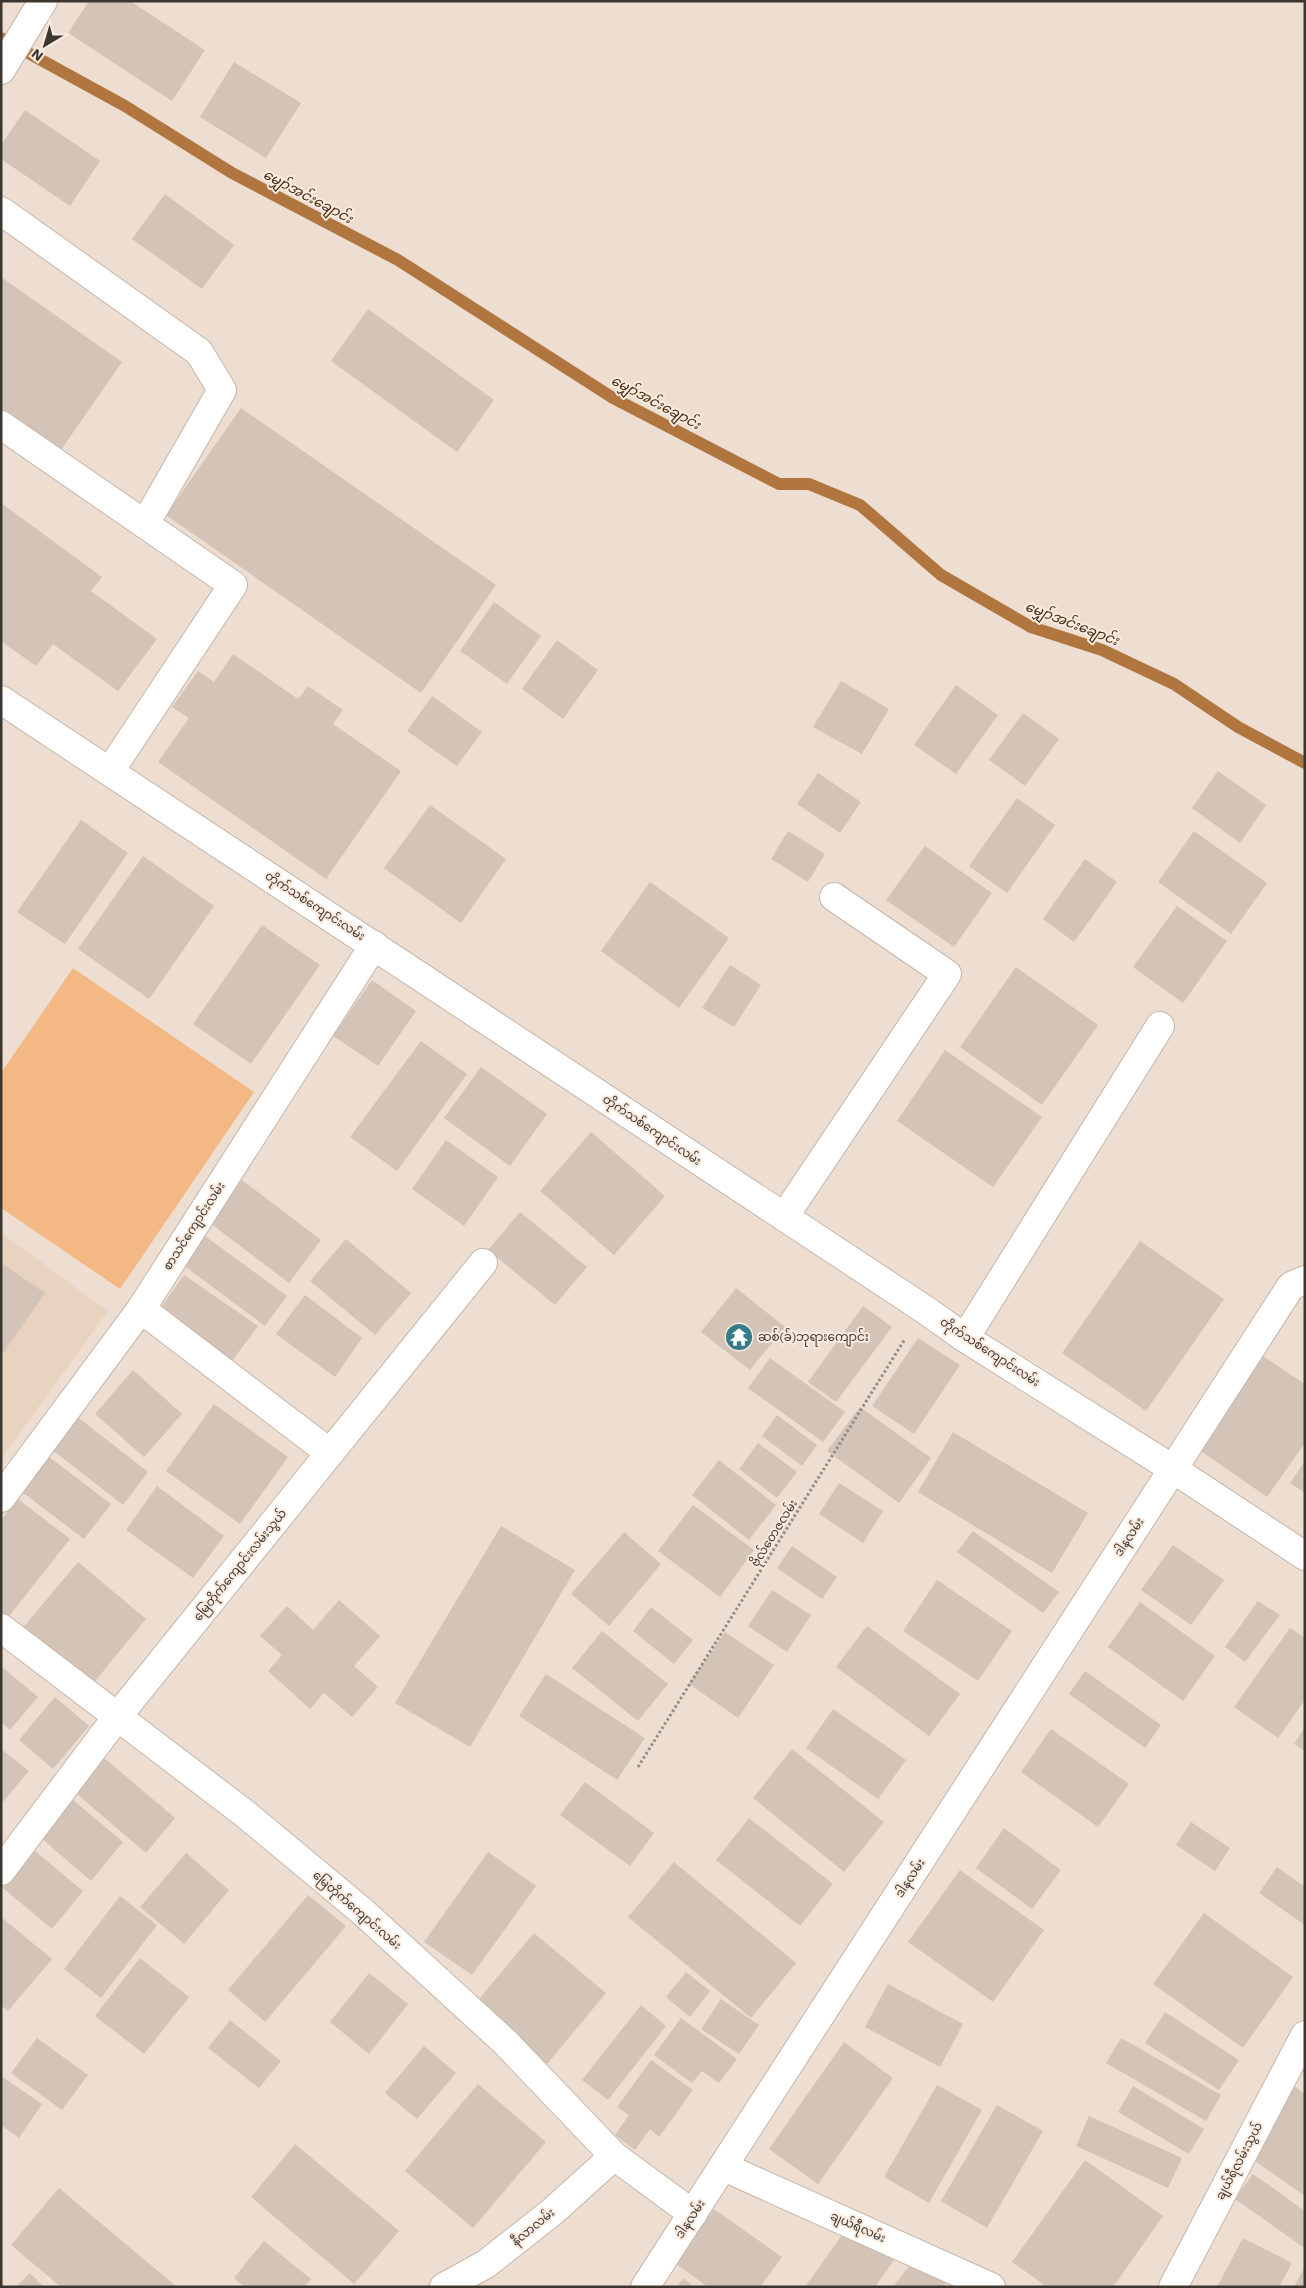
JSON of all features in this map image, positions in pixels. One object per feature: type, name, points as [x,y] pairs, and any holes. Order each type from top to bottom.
[{"type":"street","points":[[1,70],[43,1]]},
{"type":"street","points":[[1,210],[199,352],[222,390],[144,524]]},
{"type":"street","points":[[1,425],[233,585],[110,770]]},
{"type":"street","name":"တိုက်သစ်ကျောင်းလမ်း","points":[[1,700],[374,944],[965,1338],[1173,1469],[1305,1556]]},
{"type":"street","points":[[784,1217],[947,974],[834,896]]},
{"type":"street","name":"စာသင်ကျောင်းလမ်း","points":[[1,1498],[141,1309],[374,944]]},
{"type":"street","points":[[965,1338],[1160,1026]]},
{"type":"street","name":"မြေတိုက်ကျောင်းလမ်းသွယ်","points":[[1,1871],[117,1717],[483,1263]]},
{"type":"street","name":"ဒါနလမ်း","points":[[645,2287],[1291,1286],[1305,1280]]},
{"type":"street","points":[[141,1309],[330,1453]]},
{"type":"street","name":"မြေတိုက်ကျောင်းလမ်း","points":[[4,1634],[244,1813],[363,1912],[505,2042],[614,2156],[693,2214]]},
{"type":"street","name":"ချယ်ရီလမ်းသွယ်","points":[[1173,2287],[1305,2035]]},
{"type":"street","name":"နီလာလမ်း","points":[[444,2287],[486,2264],[552,2212],[614,2156]]},
{"type":"street","name":"ချယ်ရီလမ်း","points":[[724,2167],[991,2287]]},
{"type":"path","name":"ဗိုလ်တေဇလမ်း","points":[[638,1767],[924,1309]]},
{"type":"shaded area","points":[[73,968],[254,1092],[120,1289],[1,1208],[1,1073]]},
{"type":"shaded area","points":[[1,1233],[108,1311],[1,1459]]},
{"type":"building","points":[[89,1],[130,1],[205,50],[172,101],[68,33]]},
{"type":"building","points":[[234,62],[301,103],[266,158],[200,117]]},
{"type":"building","points":[[25,110],[100,161],[70,206],[1,159],[1,145]]},
{"type":"building","points":[[165,194],[234,245],[202,289],[132,239]]},
{"type":"building","points":[[1,277],[122,362],[47,470],[1,439]]},
{"type":"building","points":[[368,309],[494,400],[457,452],[331,361]]},
{"type":"building","points":[[241,408],[496,585],[421,693],[166,515]]},
{"type":"building","points":[[1,503],[102,577],[91,591],[157,639],[118,691],[53,644],[36,666],[1,641]]},
{"type":"building","points":[[494,602],[541,636],[507,684],[460,651]]},
{"type":"building","points":[[557,640],[598,670],[563,719],[522,689]]},
{"type":"building","points":[[233,654],[298,699],[308,686],[343,710],[333,724],[401,771],[326,879],[158,762],[189,718],[172,707],[198,671],[214,682]]},
{"type":"building","points":[[841,681],[889,709],[862,754],[813,727]]},
{"type":"building","points":[[956,685],[998,715],[956,774],[914,745]]},
{"type":"building","points":[[432,696],[482,732],[457,766],[407,731]]},
{"type":"building","points":[[1023,713],[1059,739],[1025,786],[989,760]]},
{"type":"building","points":[[1218,771],[1266,805],[1240,843],[1192,808]]},
{"type":"building","points":[[818,773],[861,802],[840,833],[797,804]]},
{"type":"building","points":[[1017,798],[1055,825],[1007,893],[969,866]]},
{"type":"building","points":[[430,805],[506,859],[461,923],[384,868]]},
{"type":"building","points":[[81,820],[128,853],[65,944],[17,912]]},
{"type":"building","points":[[788,831],[825,854],[808,882],[771,859]]},
{"type":"building","points":[[1194,831],[1267,883],[1231,934],[1158,882]]},
{"type":"building","points":[[925,846],[992,893],[954,947],[886,900]]},
{"type":"building","points":[[143,856],[214,906],[149,999],[78,949]]},
{"type":"building","points":[[1085,859],[1117,882],[1074,942],[1043,919]]},
{"type":"building","points":[[650,882],[729,938],[679,1008],[601,951]]},
{"type":"building","points":[[1177,906],[1227,941],[1183,1003],[1133,967]]},
{"type":"building","points":[[262,925],[320,965],[251,1064],[193,1024]]},
{"type":"building","points":[[730,965],[761,985],[734,1027],[702,1008]]},
{"type":"building","points":[[1016,967],[1098,1025],[1042,1105],[960,1047]]},
{"type":"building","points":[[372,980],[416,1011],[378,1066],[333,1036]]},
{"type":"building","points":[[421,1041],[467,1074],[397,1171],[350,1137]]},
{"type":"building","points":[[945,1050],[1042,1117],[993,1187],[897,1121]]},
{"type":"building","points":[[481,1067],[547,1114],[510,1166],[444,1118]]},
{"type":"building","points":[[591,1132],[665,1196],[614,1255],[540,1191]]},
{"type":"building","points":[[446,1140],[498,1177],[464,1226],[412,1189]]},
{"type":"building","points":[[242,1180],[321,1240],[289,1283],[210,1223]]},
{"type":"building","points":[[520,1212],[587,1267],[555,1305],[488,1250]]},
{"type":"building","points":[[205,1236],[287,1296],[265,1326],[183,1265]]},
{"type":"building","points":[[346,1239],[411,1293],[375,1335],[310,1281]]},
{"type":"building","points":[[1140,1241],[1224,1299],[1146,1411],[1062,1353]]},
{"type":"building","points":[[1,1263],[45,1293],[4,1352],[1,1351]]},
{"type":"building","points":[[184,1275],[258,1326],[229,1365],[156,1314]]},
{"type":"building","points":[[736,1288],[785,1327],[750,1370],[701,1332]]},
{"type":"building","points":[[305,1295],[362,1338],[335,1377],[276,1334]]},
{"type":"building","points":[[863,1306],[892,1327],[836,1402],[808,1382]]},
{"type":"building","points":[[918,1338],[960,1365],[914,1434],[872,1406]]},
{"type":"building","points":[[1263,1356],[1305,1384],[1305,1443],[1267,1497],[1198,1449]]},
{"type":"building","points":[[770,1358],[845,1412],[823,1442],[748,1388]]},
{"type":"building","points":[[133,1370],[182,1414],[144,1457],[95,1414]]},
{"type":"building","points":[[57,1401],[148,1472],[123,1505],[32,1434]]},
{"type":"building","points":[[214,1404],[288,1457],[240,1524],[166,1471]]},
{"type":"building","points":[[860,1407],[931,1458],[899,1503],[827,1451]]},
{"type":"building","points":[[777,1415],[817,1445],[802,1466],[762,1436]]},
{"type":"building","points":[[953,1432],[1088,1513],[1052,1573],[918,1492]]},
{"type":"building","points":[[758,1443],[797,1472],[777,1498],[739,1469]]},
{"type":"building","points":[[48,1456],[111,1504],[84,1539],[22,1492]]},
{"type":"building","points":[[719,1460],[776,1505],[749,1540],[692,1495]]},
{"type":"building","points":[[1305,1461],[1305,1493],[1290,1483]]},
{"type":"building","points":[[839,1483],[883,1511],[863,1543],[819,1514]]},
{"type":"building","points":[[157,1486],[224,1536],[193,1578],[126,1530]]},
{"type":"building","points":[[18,1499],[70,1539],[6,1620],[1,1616],[1,1520]]},
{"type":"building","points":[[693,1505],[754,1550],[720,1597],[658,1551]]},
{"type":"building","points":[[501,1526],[575,1570],[470,1747],[395,1703]]},
{"type":"building","points":[[973,1531],[1059,1592],[1043,1613],[957,1552]]},
{"type":"building","points":[[624,1532],[661,1564],[609,1626],[571,1594]]},
{"type":"building","points":[[1173,1545],[1224,1580],[1191,1625],[1141,1590]]},
{"type":"building","points":[[792,1546],[837,1577],[822,1599],[777,1568]]},
{"type":"building","points":[[78,1562],[146,1619],[91,1686],[22,1629]]},
{"type":"building","points":[[937,1580],[1012,1631],[978,1681],[903,1631]]},
{"type":"building","points":[[772,1590],[811,1615],[787,1652],[748,1626]]},
{"type":"building","points":[[339,1600],[380,1636],[354,1666],[378,1687],[352,1717],[324,1693],[310,1709],[268,1671],[282,1655],[260,1636],[287,1606],[313,1630]]},
{"type":"building","points":[[1258,1601],[1280,1615],[1245,1662],[1225,1647]]},
{"type":"building","points":[[1140,1602],[1215,1656],[1183,1701],[1108,1647]]},
{"type":"building","points":[[651,1607],[693,1640],[674,1664],[633,1631]]},
{"type":"building","points":[[867,1626],[960,1694],[929,1736],[836,1667]]},
{"type":"building","points":[[1290,1628],[1305,1638],[1305,1700],[1278,1738],[1234,1707]]},
{"type":"building","points":[[602,1631],[668,1684],[638,1721],[572,1668]]},
{"type":"building","points":[[725,1632],[774,1665],[738,1718],[689,1684]]},
{"type":"building","points":[[2,1667],[38,1697],[10,1730],[1,1722]]},
{"type":"building","points":[[1085,1671],[1161,1725],[1145,1748],[1069,1694]]},
{"type":"building","points":[[546,1674],[645,1738],[617,1780],[519,1716]]},
{"type":"building","points":[[55,1697],[89,1726],[53,1769],[19,1740]]},
{"type":"building","points":[[833,1709],[906,1760],[878,1799],[806,1748]]},
{"type":"building","points":[[1305,1727],[1305,1751],[1294,1744]]},
{"type":"building","points":[[1051,1729],[1129,1784],[1098,1827],[1021,1772]]},
{"type":"building","points":[[1,1749],[29,1771],[1,1804]]},
{"type":"building","points":[[792,1749],[884,1822],[844,1872],[753,1798]]},
{"type":"building","points":[[102,1756],[175,1818],[146,1853],[72,1790]]},
{"type":"building","points":[[585,1782],[654,1833],[630,1866],[560,1815]]},
{"type":"building","points":[[72,1799],[123,1842],[91,1881],[40,1837]]},
{"type":"building","points":[[749,1818],[833,1884],[800,1926],[716,1860]]},
{"type":"building","points":[[1191,1822],[1230,1848],[1215,1871],[1176,1845]]},
{"type":"building","points":[[1004,1828],[1061,1870],[1032,1909],[976,1868]]},
{"type":"building","points":[[34,1850],[83,1891],[52,1929],[3,1888]]},
{"type":"building","points":[[488,1852],[536,1886],[472,1975],[424,1942]]},
{"type":"building","points":[[186,1853],[229,1890],[184,1944],[140,1907]]},
{"type":"building","points":[[674,1862],[796,1963],[751,2018],[628,1917]]},
{"type":"building","points":[[1277,1867],[1305,1887],[1305,1925],[1259,1893]]},
{"type":"building","points":[[960,1870],[1044,1930],[993,2002],[908,1942]]},
{"type":"building","points":[[308,1895],[346,1926],[265,2022],[228,1990]]},
{"type":"building","points":[[120,1896],[157,1925],[101,1998],[64,1969]]},
{"type":"building","points":[[1204,1913],[1293,1977],[1243,2048],[1153,1984]]},
{"type":"building","points":[[1,1917],[52,1959],[8,2011],[1,2005]]},
{"type":"building","points":[[534,1933],[606,1993],[542,2070],[470,2010]]},
{"type":"building","points":[[140,1958],[189,1997],[144,2054],[95,2016]]},
{"type":"building","points":[[686,1972],[710,1991],[690,2017],[666,1997]]},
{"type":"building","points":[[369,1973],[408,2004],[369,2054],[330,2022]]},
{"type":"building","points":[[888,1984],[963,2024],[940,2067],[865,2027]]},
{"type":"building","points":[[721,1999],[759,2025],[739,2054],[701,2029]]},
{"type":"building","points":[[641,2005],[666,2026],[608,2100],[582,2080]]},
{"type":"building","points":[[1165,2012],[1239,2060],[1219,2090],[1145,2043]]},
{"type":"building","points":[[681,2018],[737,2059],[719,2083],[702,2071],[692,2083],[654,2055]]},
{"type":"building","points":[[230,2020],[281,2061],[259,2088],[208,2048]]},
{"type":"building","points":[[37,2038],[88,2075],[62,2110],[11,2073]]},
{"type":"building","points":[[1121,2038],[1221,2095],[1206,2121],[1106,2063]]},
{"type":"building","points":[[844,2042],[893,2078],[818,2184],[769,2149]]},
{"type":"building","points":[[424,2046],[456,2073],[417,2119],[385,2093]]},
{"type":"building","points":[[651,2060],[693,2090],[659,2137],[650,2129],[635,2150],[615,2135],[629,2115],[617,2107]]},
{"type":"building","points":[[1,2076],[42,2104],[19,2138],[1,2125]]},
{"type":"building","points":[[478,2084],[546,2142],[473,2228],[405,2171]]},
{"type":"building","points":[[937,2085],[982,2110],[929,2203],[884,2177]]},
{"type":"building","points":[[1133,2086],[1204,2129],[1189,2154],[1118,2112]]},
{"type":"building","points":[[1294,2086],[1305,2094],[1305,2196],[1245,2154]]},
{"type":"building","points":[[997,2105],[1043,2131],[987,2228],[941,2201]]},
{"type":"building","points":[[1089,2116],[1182,2158],[1168,2188],[1076,2146]]},
{"type":"building","points":[[295,2144],[399,2231],[354,2284],[251,2197]]},
{"type":"building","points":[[1085,2160],[1163,2216],[1113,2287],[1047,2287],[1012,2262]]},
{"type":"building","points":[[1253,2174],[1305,2211],[1305,2244],[1303,2247],[1235,2199]]},
{"type":"building","points":[[59,2188],[177,2287],[61,2287],[11,2245]]},
{"type":"building","points":[[714,2209],[782,2257],[760,2287],[708,2287],[675,2263]]},
{"type":"building","points":[[847,2228],[894,2260],[875,2287],[805,2287]]},
{"type":"building","points":[[1243,2238],[1292,2263],[1279,2287],[1217,2287]]},
{"type":"building","points":[[264,2241],[311,2279],[305,2287],[245,2287],[234,2278]]},
{"type":"building","points":[[914,2260],[946,2284],[944,2287],[893,2287]]},
{"type":"building","points":[[1305,2266],[1305,2287],[1294,2287]]},
{"type":"building","points":[[30,2273],[44,2287],[16,2287]]},
{"type":"building","points":[[683,2278],[695,2287],[677,2287]]},
{"type":"waterway","name":"မျှော်အင်းချောင်း","points":[[1,38],[125,106],[232,173],[398,260],[613,398],[779,484],[809,484],[860,505],[941,575],[1031,627],[1102,650],[1174,684],[1238,727],[1305,763]]},
{"type":"place","name":"ဆစ်(ခ်)ဘုရားကျောင်း","points":[[739,1337]]}]
